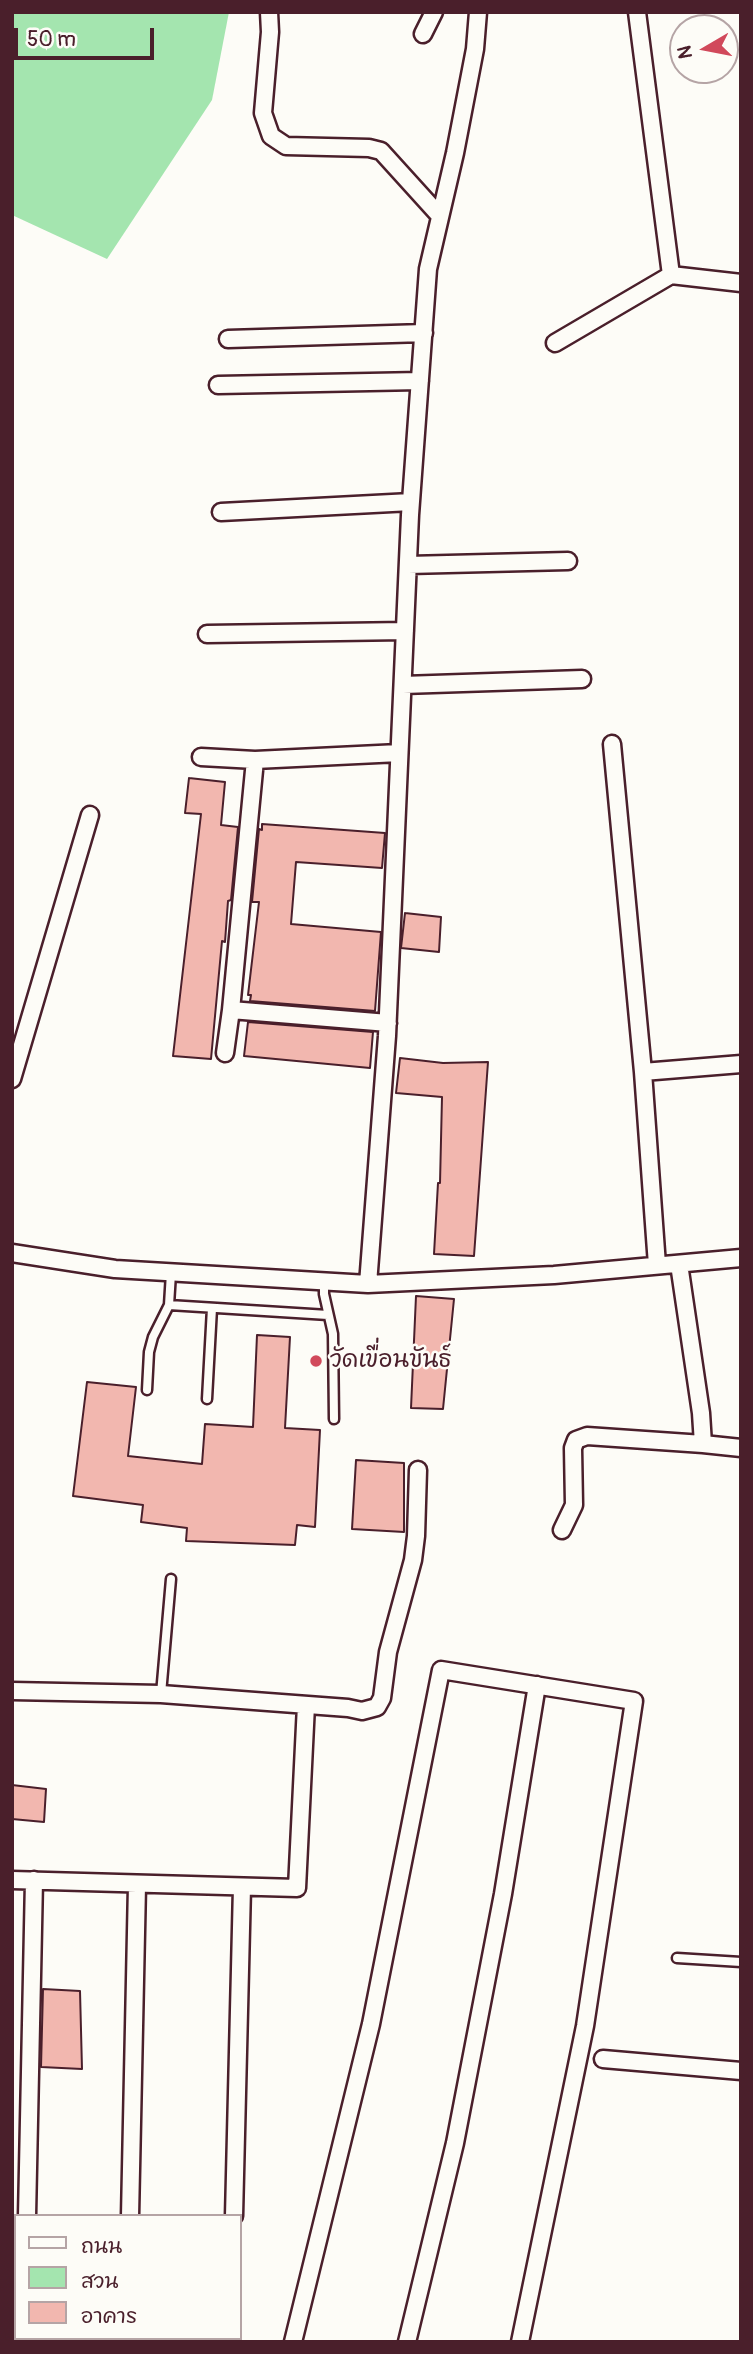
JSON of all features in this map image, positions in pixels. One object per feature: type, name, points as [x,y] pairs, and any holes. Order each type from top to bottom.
[{"type":"street","points":[[269,12],[270,32],[263,113],[271,136],[286,146],[369,148],[381,151],[439,215]]},
{"type":"street","points":[[423,34],[435,12]]},
{"type":"street","points":[[368,1284],[387,1023],[411,502],[428,269],[460,127],[475,49],[478,12]]},
{"type":"street","points":[[637,12],[671,275]]},
{"type":"street","points":[[555,343],[671,275],[741,283]]},
{"type":"street","points":[[228,338],[424,333]]},
{"type":"street","points":[[218,385],[420,381]]},
{"type":"street","points":[[221,512],[411,502]]},
{"type":"street","points":[[408,565],[568,561]]},
{"type":"street","points":[[207,634],[405,631]]},
{"type":"street","points":[[403,685],[582,679]]},
{"type":"street","points":[[612,744],[643,1072],[657,1265]]},
{"type":"street","points":[[201,757],[255,760],[399,752]]},
{"type":"street","points":[[225,1053],[255,760]]},
{"type":"street","points":[[12,1079],[90,815]]},
{"type":"street","points":[[231,1010],[387,1023]]},
{"type":"street","points":[[643,1072],[741,1064]]},
{"type":"street","points":[[12,1253],[115,1269],[368,1284],[554,1275],[741,1258]]},
{"type":"street","points":[[679,1264],[701,1413],[703,1444]]},
{"type":"street","points":[[562,1530],[574,1505],[573,1448],[576,1440],[587,1436],[741,1448]]},
{"type":"street","points":[[12,1691],[161,1694],[362,1711],[377,1707],[383,1698],[388,1652],[414,1548],[418,1470]]},
{"type":"street","points":[[293,2342],[371,2024],[441,1670],[634,1701],[585,2026],[520,2342]]},
{"type":"street","points":[[407,2342],[455,2143],[503,1894],[537,1685]]},
{"type":"street","points":[[12,1880],[297,1888],[306,1705]]},
{"type":"street","points":[[27,2214],[34,1880]]},
{"type":"street","points":[[130,2214],[137,1885]]},
{"type":"street","points":[[233,2214],[242,1887]]},
{"type":"street","points":[[603,2059],[741,2071]]},
{"type":"lane","points":[[147,1390],[149,1352],[153,1337],[169,1305],[171,1273]]},
{"type":"lane","points":[[324,1282],[333,1334],[334,1419]]},
{"type":"lane","points":[[169,1305],[328,1315]]},
{"type":"lane","points":[[208,1399],[212,1308]]},
{"type":"lane","points":[[161,1694],[171,1579]]},
{"type":"lane","points":[[677,1958],[741,1962]]},
{"type":"green space","points":[[12,12],[229,12],[212,100],[107,259],[12,215]]},
{"type":"building","points":[[189,778],[225,782],[221,825],[238,827],[231,900],[228,901],[225,942],[222,941],[211,1059],[173,1056],[201,814],[185,813]]},
{"type":"building","points":[[262,824],[385,833],[382,868],[296,862],[291,924],[381,932],[375,1011],[250,1001],[251,995],[248,995],[259,902],[252,902],[259,829],[262,830]]},
{"type":"building","points":[[405,913],[441,917],[439,952],[401,948]]},
{"type":"building","points":[[248,1022],[373,1032],[370,1068],[244,1056]]},
{"type":"building","points":[[400,1058],[443,1063],[488,1062],[474,1256],[434,1254],[440,1183],[442,1097],[396,1093]]},
{"type":"building","points":[[416,1296],[454,1299],[443,1409],[411,1408]]},
{"type":"building","points":[[257,1335],[290,1337],[285,1428],[320,1430],[315,1527],[297,1525],[295,1545],[186,1541],[187,1528],[141,1522],[143,1505],[73,1496],[87,1382],[136,1387],[128,1456],[202,1464],[205,1424],[253,1427]]},
{"type":"building","points":[[356,1460],[404,1463],[404,1532],[352,1529]]},
{"type":"building","points":[[12,1785],[46,1789],[44,1822],[12,1819]]},
{"type":"building","points":[[43,1989],[80,1991],[82,2069],[41,2067]]},
{"type":"place","name":"วัดเขื่อนขันธ์","points":[[316,1361]]}]
